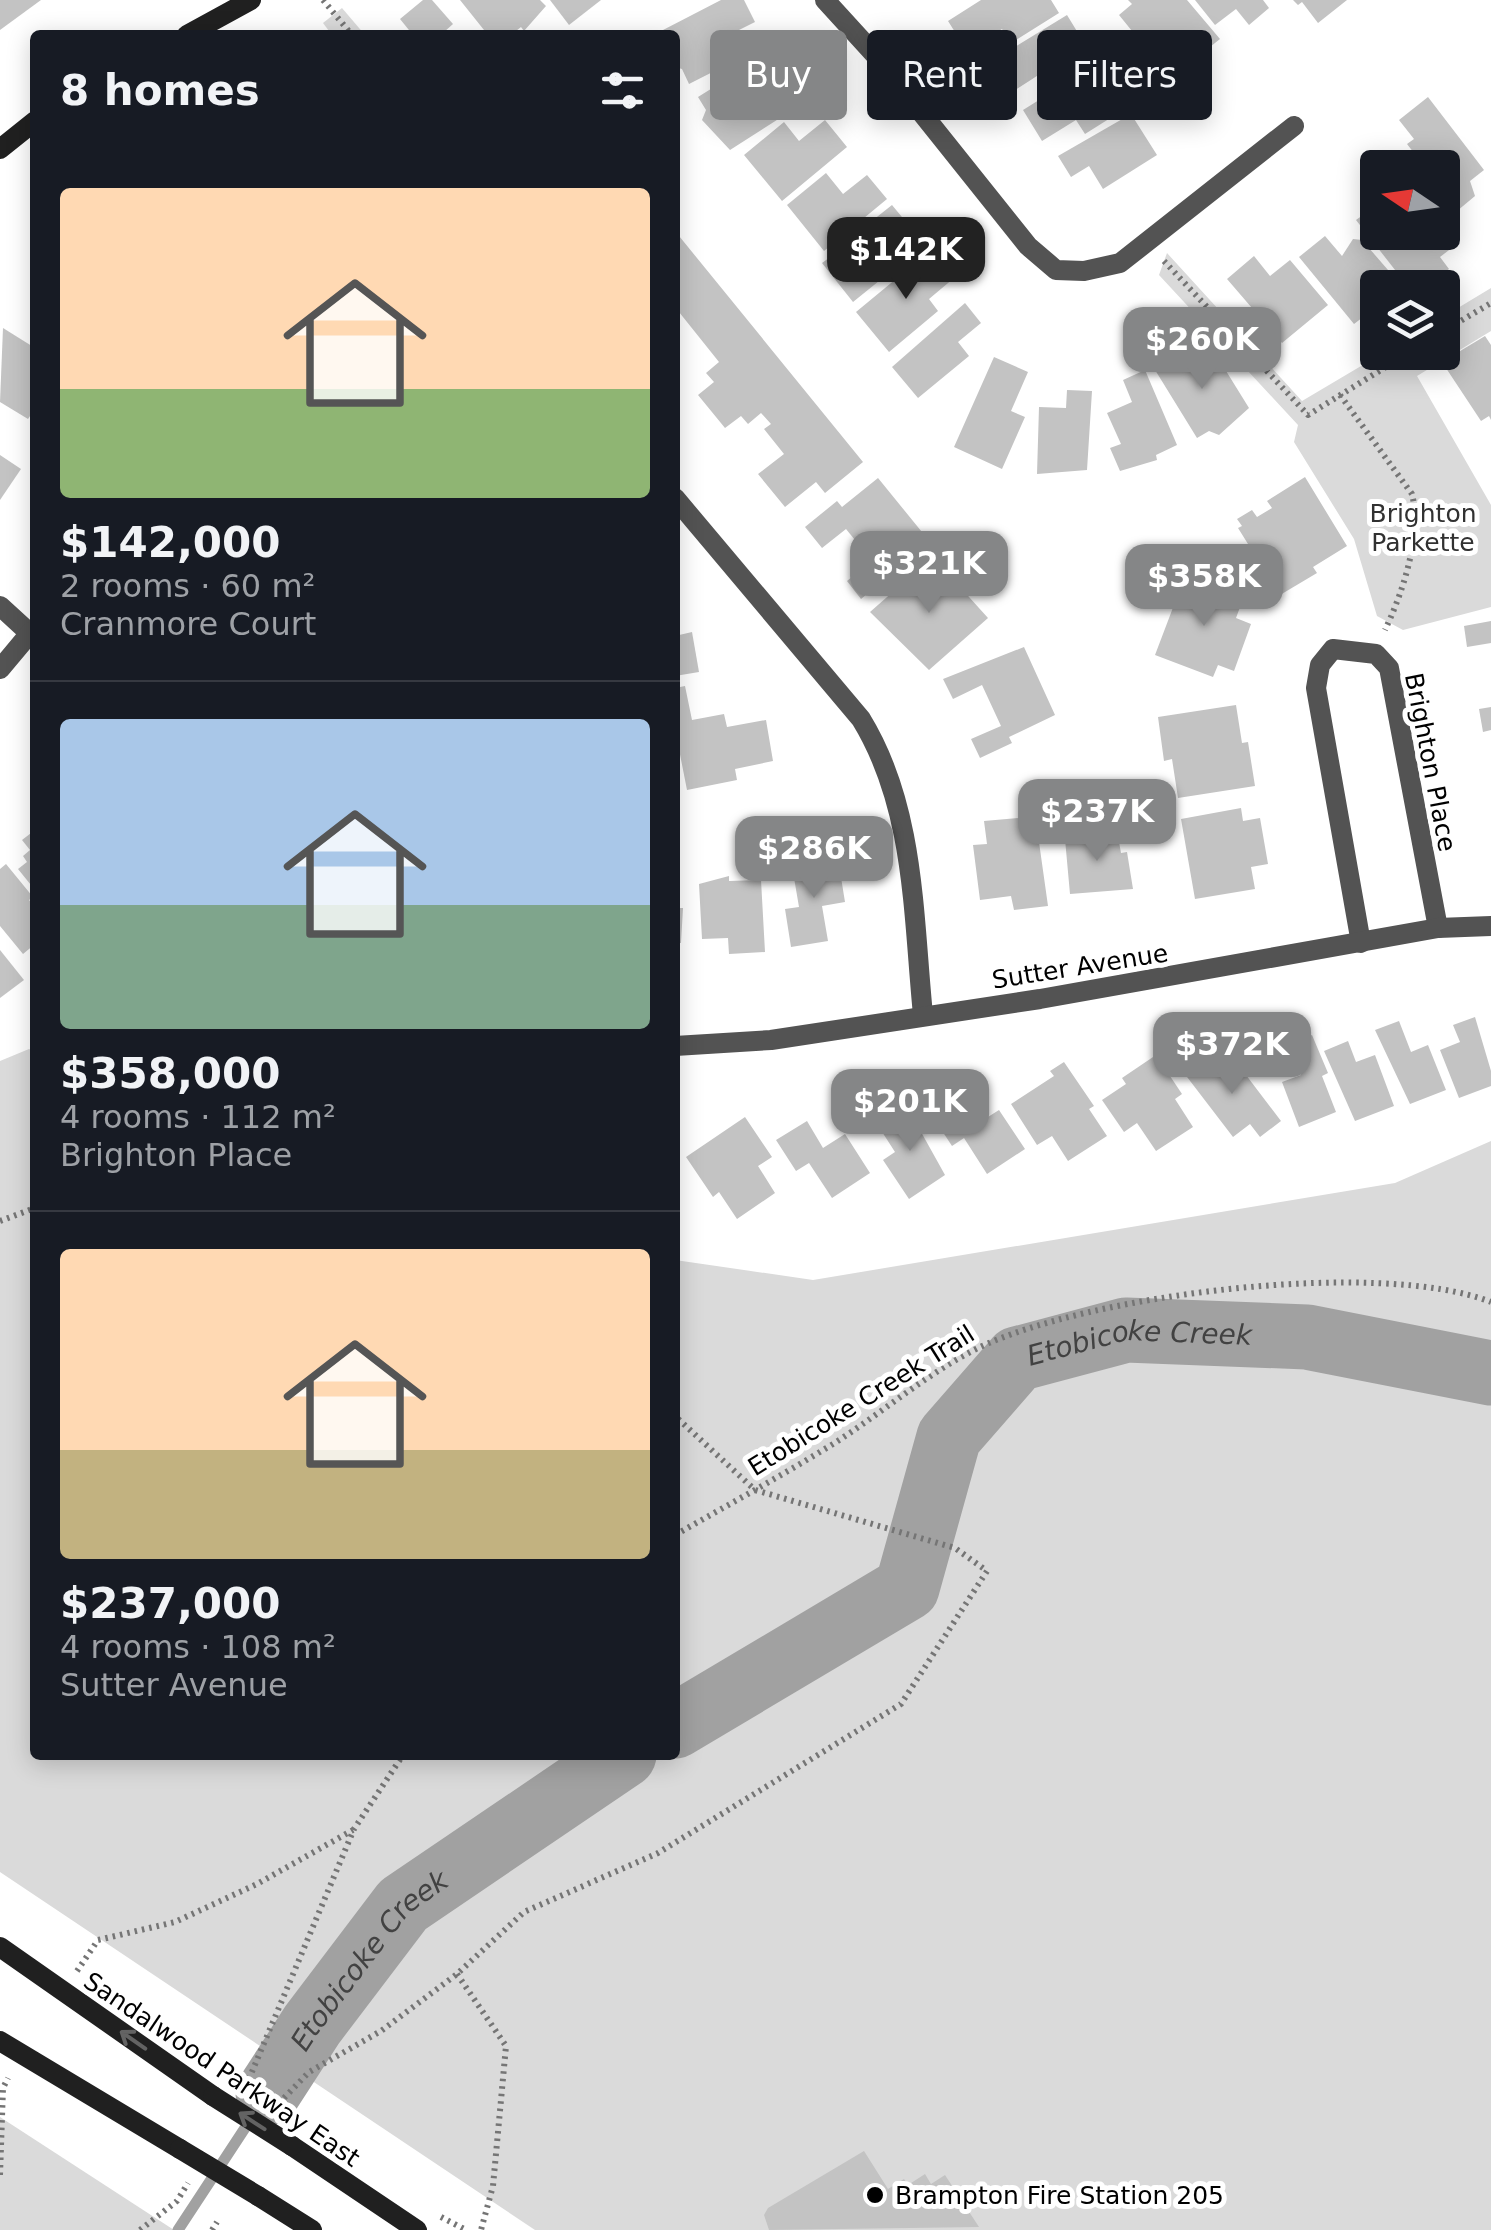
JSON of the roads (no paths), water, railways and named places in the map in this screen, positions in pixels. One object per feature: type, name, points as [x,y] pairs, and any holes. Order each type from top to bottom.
[{"type":"main road","points":[[196,30],[251,0]]},
{"type":"main road","points":[[0,150],[30,125]]},
{"type":"main road","name":"Sandalwood Parkway East","points":[[0,1947],[213,2096],[418,2230]]},
{"type":"main road","points":[[0,2042],[312,2230]]},
{"type":"street","points":[[825,0],[877,57],[1028,246],[1056,270],[1084,271],[1120,263],[1294,126]]},
{"type":"street","points":[[680,504],[861,718],[881,751],[901,807],[923,1016]]},
{"type":"street","points":[[0,606],[30,632]]},
{"type":"street","points":[[0,669],[30,638]]},
{"type":"street","name":"Brighton Place","points":[[1361,943],[1316,688],[1320,665],[1333,649],[1376,654],[1388,668],[1438,928]]},
{"type":"street","name":"Sutter Avenue","points":[[680,1046],[771,1040],[1438,928],[1491,926]]},
{"type":"waterway","name":"Etobicoke Creek","points":[[680,1723],[907,1588],[949,1437],[1017,1359],[1126,1330],[1307,1337],[1491,1373]]},
{"type":"waterway","name":"Etobicoke Creek","points":[[268,2093],[312,2025],[403,1905],[617,1760]]},
{"type":"waterway","name":"Etobicoke Creek","points":[[178,2230],[268,2093]]},
{"type":"place","name":"Brampton Fire Station 205","points":[[875,2195]]},
{"type":"park label","name":"Brighton Parkette","points":[[1423,528]]}]
